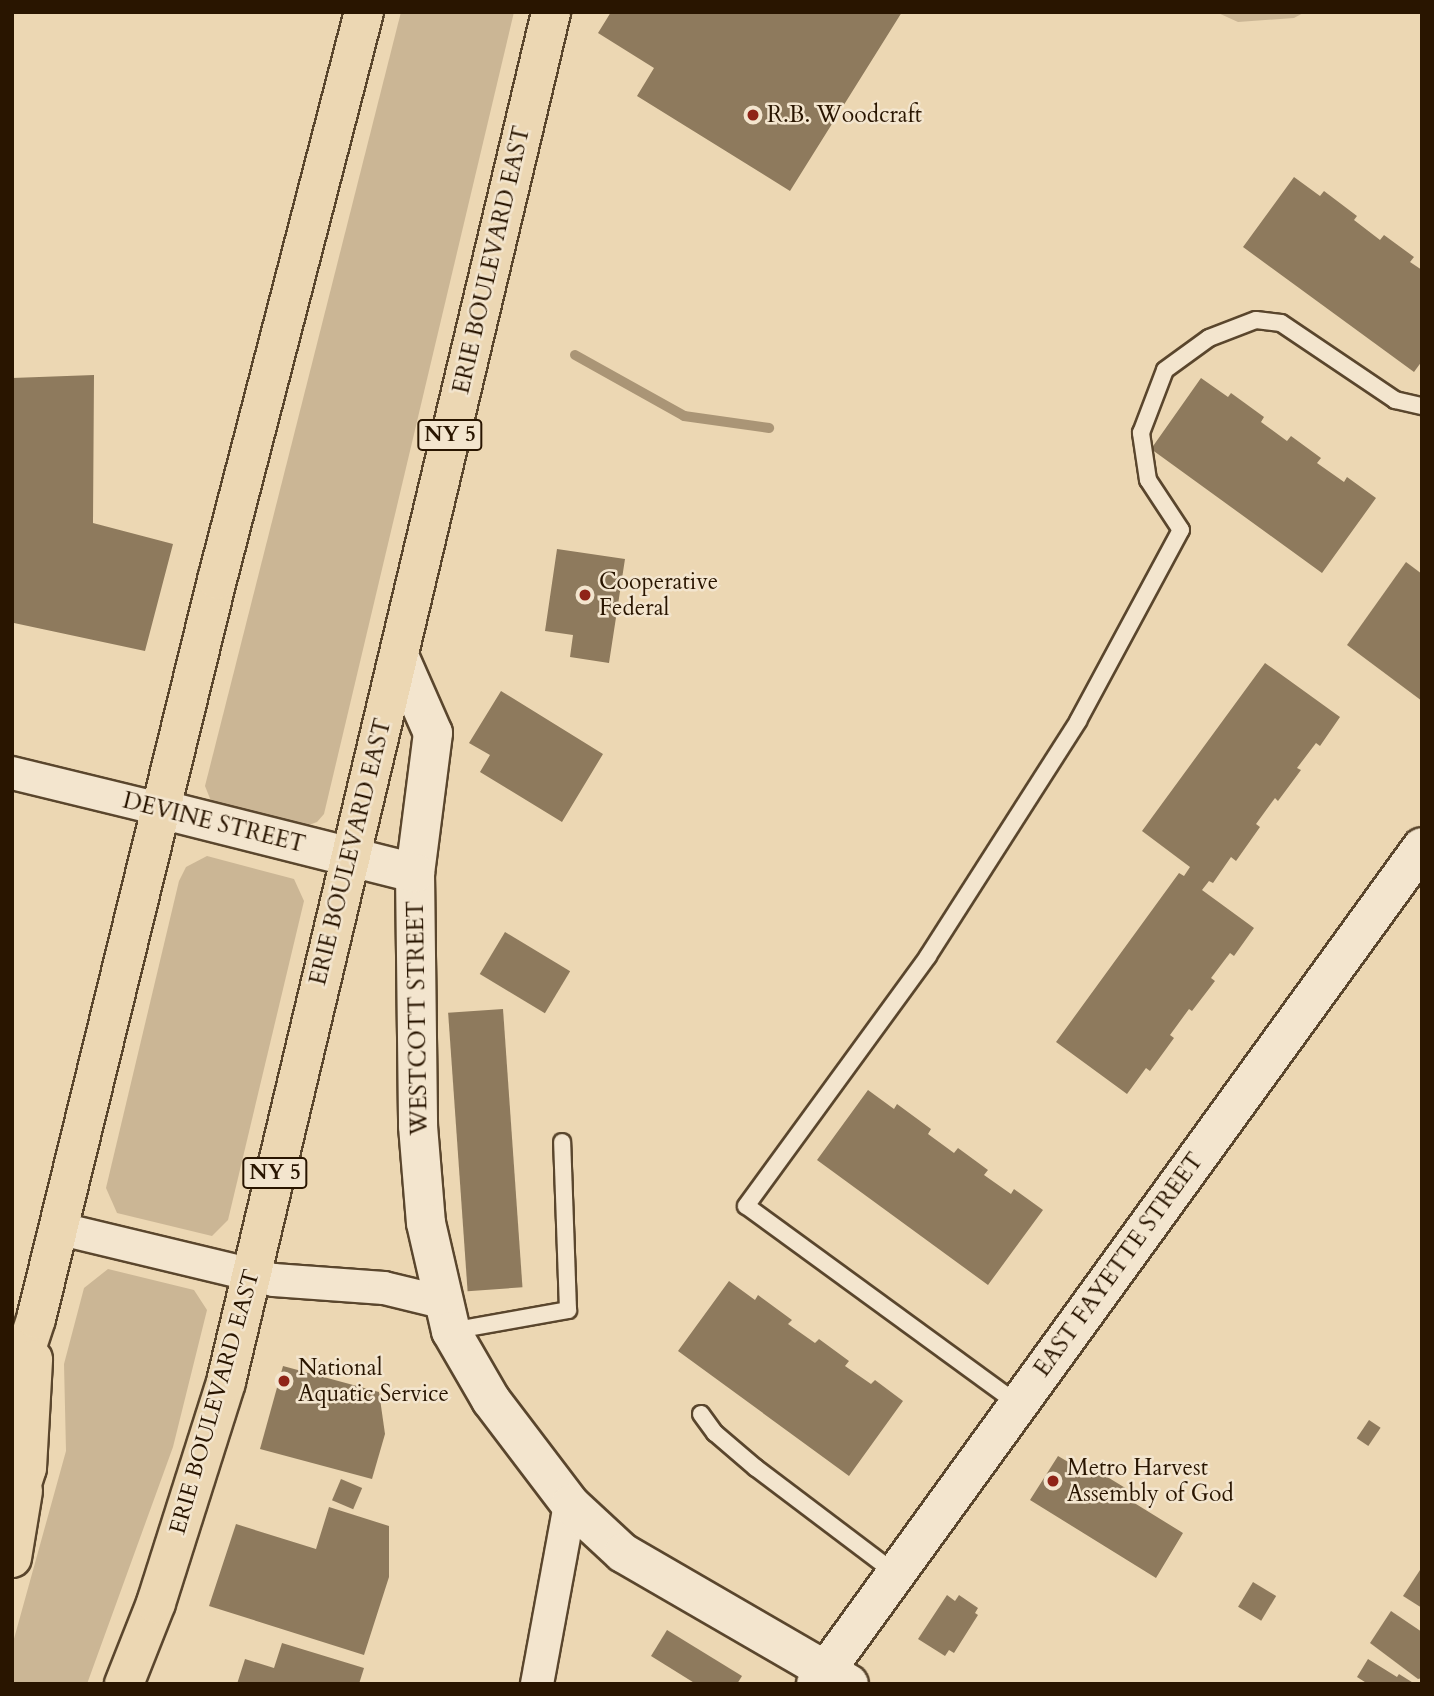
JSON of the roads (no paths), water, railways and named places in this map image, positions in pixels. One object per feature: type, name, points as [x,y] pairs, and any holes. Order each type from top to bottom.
[{"type":"main road","points":[[12,1392],[36,1319],[160,809],[364,12]]},
{"type":"main road","name":"ERIE BOULEVARD EAST","points":[[124,1684],[156,1603],[226,1382],[551,12]]},
{"type":"main road","points":[[12,1558],[27,1468],[36,1319]]},
{"type":"main road","points":[[12,1516],[27,1468]]},
{"type":"street","name":"WESTCOTT STREET","points":[[399,656],[433,733],[415,873],[418,1126],[426,1223],[447,1317],[491,1399],[570,1504],[623,1553],[830,1679]]},
{"type":"street","name":"DEVINE STREET","points":[[12,774],[415,873]]},
{"type":"street","name":"EAST FAYETTE STREET","points":[[830,1679],[896,1574],[1422,847]]},
{"type":"street","points":[[57,1228],[251,1276],[289,1282],[384,1288],[447,1317]]},
{"type":"street","points":[[537,1684],[570,1504]]},
{"type":"lane","points":[[1018,1404],[747,1206],[943,933],[1078,721],[1181,530],[1148,480],[1141,432],[1165,370],[1209,338],[1256,320],[1282,323],[1395,400],[1422,406]]},
{"type":"lane","points":[[447,1317],[568,1310],[562,1142]]},
{"type":"lane","points":[[701,1415],[715,1433],[756,1468],[896,1574]]},
{"type":"waterway","points":[[575,355],[684,416],[769,428]]},
{"type":"place","name":"R.B. Woodcraft","points":[[753,115]]},
{"type":"place","name":"Cooperative Federal","points":[[585,595]]},
{"type":"place","name":"National Aquatic Service","points":[[284,1381]]},
{"type":"place","name":"Metro Harvest Assembly of God","points":[[1053,1481]]}]
